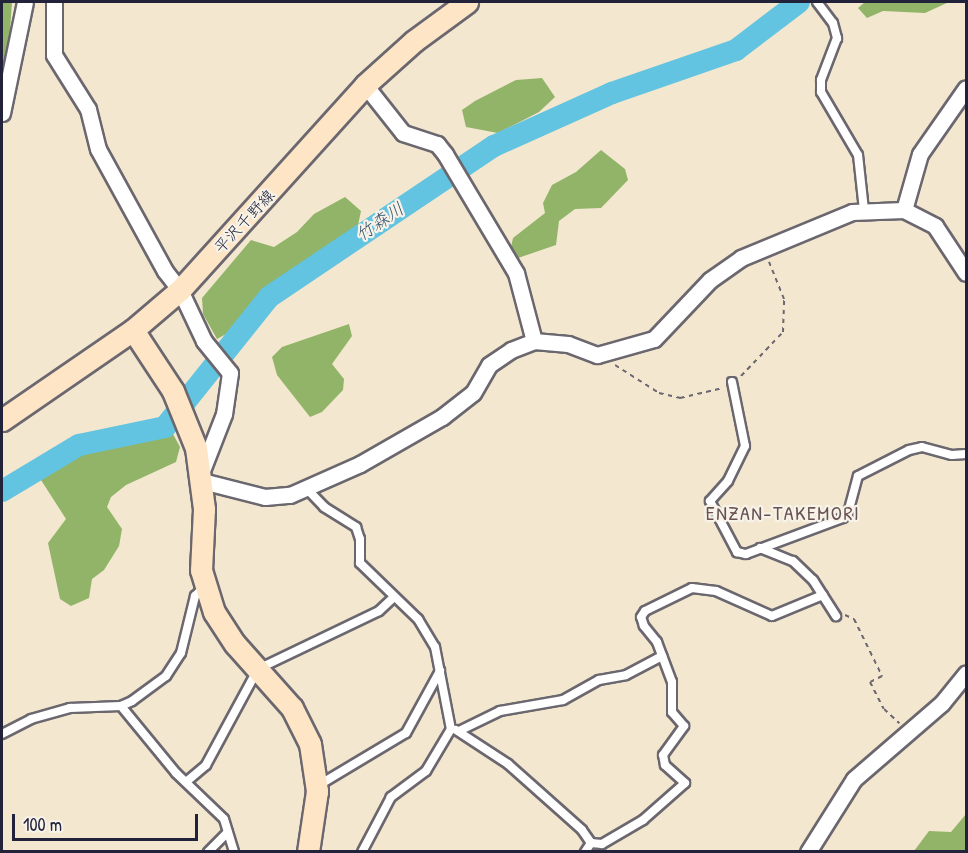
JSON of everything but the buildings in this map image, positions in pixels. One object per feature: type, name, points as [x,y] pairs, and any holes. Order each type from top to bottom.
[{"type":"main road","name":"平沢千野線","points":[[2,420],[133,330],[180,290],[365,85],[414,40],[467,2]]},
{"type":"main road","points":[[133,330],[173,391],[188,422],[201,477],[201,570],[224,630],[301,723],[312,752],[317,787],[308,852]]},
{"type":"street","points":[[2,113],[25,2]]},
{"type":"street","points":[[54,2],[54,55],[88,109],[98,149],[165,271],[180,290],[204,341],[227,366],[231,382],[224,414],[201,477],[274,498],[360,464],[442,417],[473,393],[493,362],[534,341],[605,353],[654,339],[716,275],[762,248],[864,210],[904,210],[935,226],[966,273]]},
{"type":"street","points":[[365,85],[403,133],[437,144],[445,154],[516,273],[534,341]]},
{"type":"street","points":[[904,210],[920,154],[966,88]]},
{"type":"street","points":[[808,852],[854,779],[907,730],[942,703],[966,673]]},
{"type":"lane","points":[[817,2],[833,23],[837,38],[821,80],[821,92],[858,155],[864,210]]},
{"type":"lane","points":[[732,382],[746,446],[728,482],[710,501],[731,547],[746,554],[843,518],[848,513],[858,476],[909,450],[922,447],[951,455],[966,454]]},
{"type":"lane","points":[[305,486],[324,507],[356,527],[360,539],[360,563],[393,598],[418,619],[435,646],[455,730],[508,764],[582,830],[591,843]]},
{"type":"lane","points":[[760,548],[793,561],[813,580],[836,616]]},
{"type":"lane","points":[[2,734],[31,718],[70,708],[120,706],[166,676],[181,653],[195,597],[205,585]]},
{"type":"lane","points":[[591,843],[602,844],[643,820],[685,783],[665,765],[663,755],[684,726],[672,712],[672,682],[662,656],[641,617],[652,605],[692,588],[716,591],[771,616],[823,595]]},
{"type":"lane","points":[[186,782],[206,765],[258,669],[379,611],[393,598]]},
{"type":"lane","points":[[362,852],[391,796],[426,771],[455,730],[500,711],[563,700],[599,680],[626,675],[662,656]]},
{"type":"lane","points":[[317,787],[406,733],[440,671]]},
{"type":"lane","points":[[120,706],[186,782],[220,814],[234,852]]},
{"type":"lane","points":[[208,852],[228,832]]},
{"type":"lane","points":[[585,852],[591,843]]},
{"type":"path","points":[[605,353],[627,376],[680,398],[732,382],[769,351],[783,332],[783,289],[762,248]]},
{"type":"path","points":[[836,616],[847,614],[854,619],[882,676],[870,682],[885,710],[907,730]]},
{"type":"green space","points":[[2,2],[12,2],[8,59],[2,76]]},
{"type":"green space","points":[[865,2],[949,2],[925,13],[883,11],[867,18],[858,8]]},
{"type":"green space","points":[[542,78],[555,97],[539,112],[498,133],[466,127],[462,110],[475,101],[516,80]]},
{"type":"green space","points":[[601,150],[625,169],[628,180],[601,208],[575,209],[559,221],[556,245],[518,258],[511,247],[513,238],[545,213],[543,203],[552,185],[576,172]]},
{"type":"green space","points":[[345,197],[361,211],[357,230],[296,271],[250,308],[237,328],[217,339],[203,314],[202,298],[251,240],[274,247],[297,232],[314,214]]},
{"type":"green space","points":[[349,324],[352,336],[332,364],[344,379],[343,390],[322,412],[310,417],[277,375],[272,357],[282,347]]},
{"type":"green space","points":[[173,434],[180,447],[176,462],[126,485],[111,497],[107,507],[122,529],[119,546],[104,570],[92,579],[89,598],[71,606],[60,599],[48,543],[66,519],[41,480],[49,467],[114,442]]},
{"type":"green space","points":[[966,814],[966,851],[914,851],[929,831],[951,832]]},
{"type":"waterway","name":"竹森川","points":[[2,491],[79,445],[165,427],[269,297],[494,146],[612,93],[736,50],[799,2]]},
{"type":"district","name":"ENZAN-TAKEMORI","points":[[783,512]]}]
